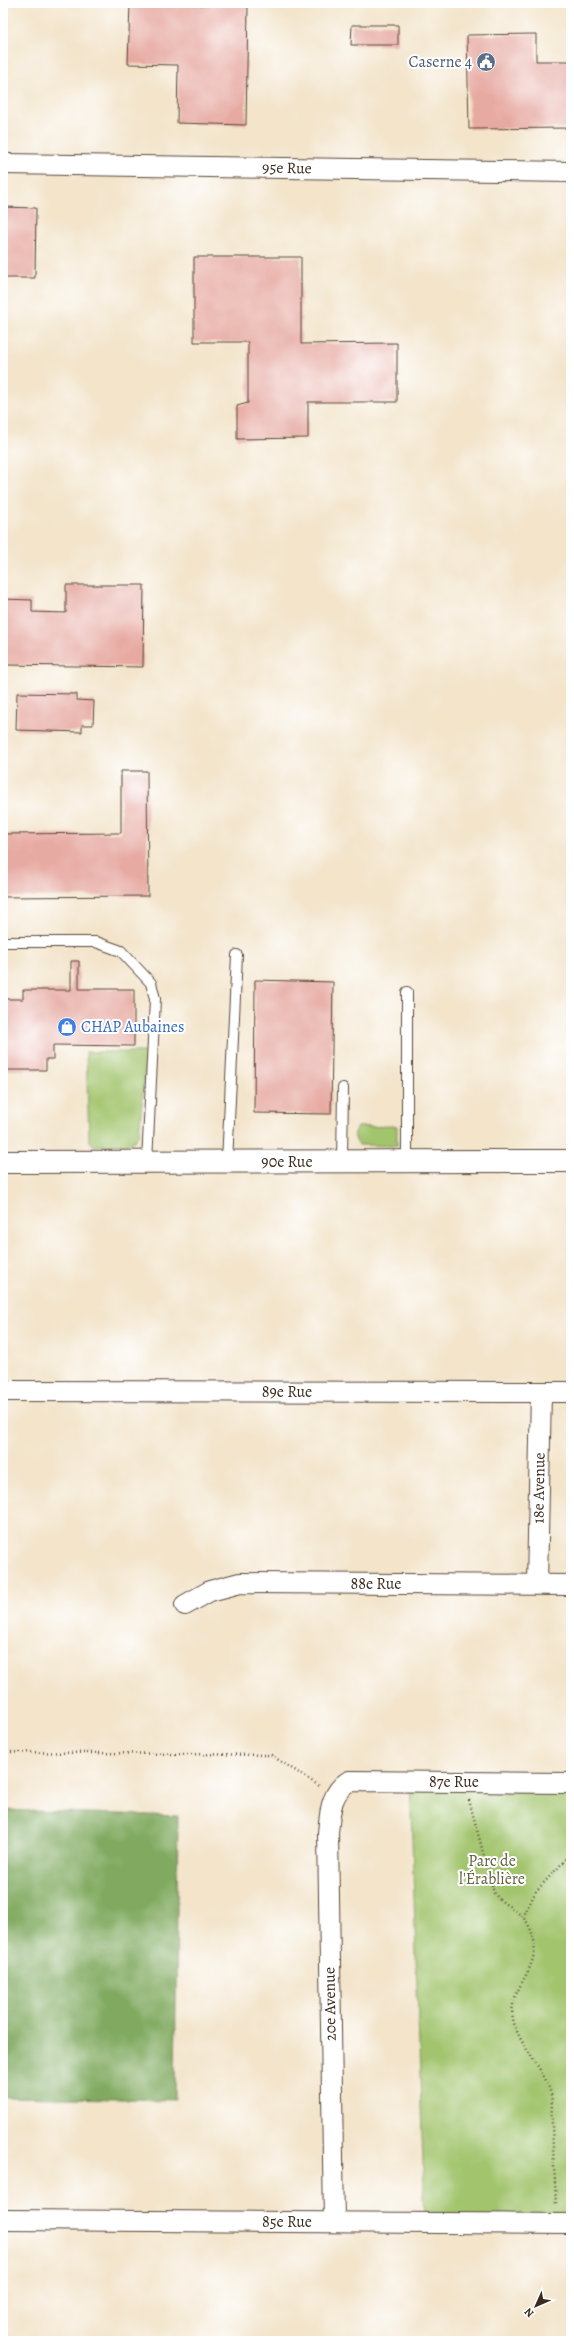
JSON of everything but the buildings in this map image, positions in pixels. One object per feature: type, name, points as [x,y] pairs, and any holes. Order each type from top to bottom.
[{"type":"street","name":"95e Rue","points":[[3,164],[571,172]]},
{"type":"street","name":"90e Rue","points":[[3,1162],[571,1161]]},
{"type":"street","name":"89e Rue","points":[[3,1391],[571,1392]]},
{"type":"street","name":"18e Avenue","points":[[536,1584],[541,1392]]},
{"type":"street","name":"88e Rue","points":[[185,1605],[210,1591],[240,1583],[571,1585]]},
{"type":"street","name":"87e Rue","points":[[337,1792],[349,1781],[571,1782]]},
{"type":"street","name":"20e Avenue","points":[[334,2222],[328,1833],[330,1806],[337,1792]]},
{"type":"street","name":"85e Rue","points":[[3,2220],[564,2224]]},
{"type":"lane","points":[[3,942],[96,942],[121,951],[151,983],[155,999],[147,1162]]},
{"type":"lane","points":[[227,1162],[237,955]]},
{"type":"lane","points":[[407,992],[407,1162]]},
{"type":"lane","points":[[342,1162],[343,1088]]},
{"type":"path","points":[[3,1752],[271,1755],[337,1792]]},
{"type":"path","points":[[465,1782],[494,1893],[502,1902],[523,1917],[530,1926],[534,1958],[515,1996],[511,2009],[514,2024],[520,2037],[550,2091],[564,2224]]},
{"type":"path","points":[[523,1917],[536,1891],[571,1854]]},
{"type":"green space","points":[[86,1052],[147,1052],[139,1135],[132,1143],[94,1146],[89,1140]]},
{"type":"green space","points":[[397,1126],[397,1146],[359,1145],[355,1139],[355,1132],[358,1127]]},
{"type":"green space","name":"Parc de l'Érablière","points":[[410,1782],[571,1783],[571,2224],[425,2223]]},
{"type":"green space","points":[[3,1810],[178,1816],[175,2100],[3,2097]]},
{"type":"place","name":"Caserne 4","points":[[486,62]]},
{"type":"place","name":"CHAP Aubaines","points":[[67,1027]]}]
